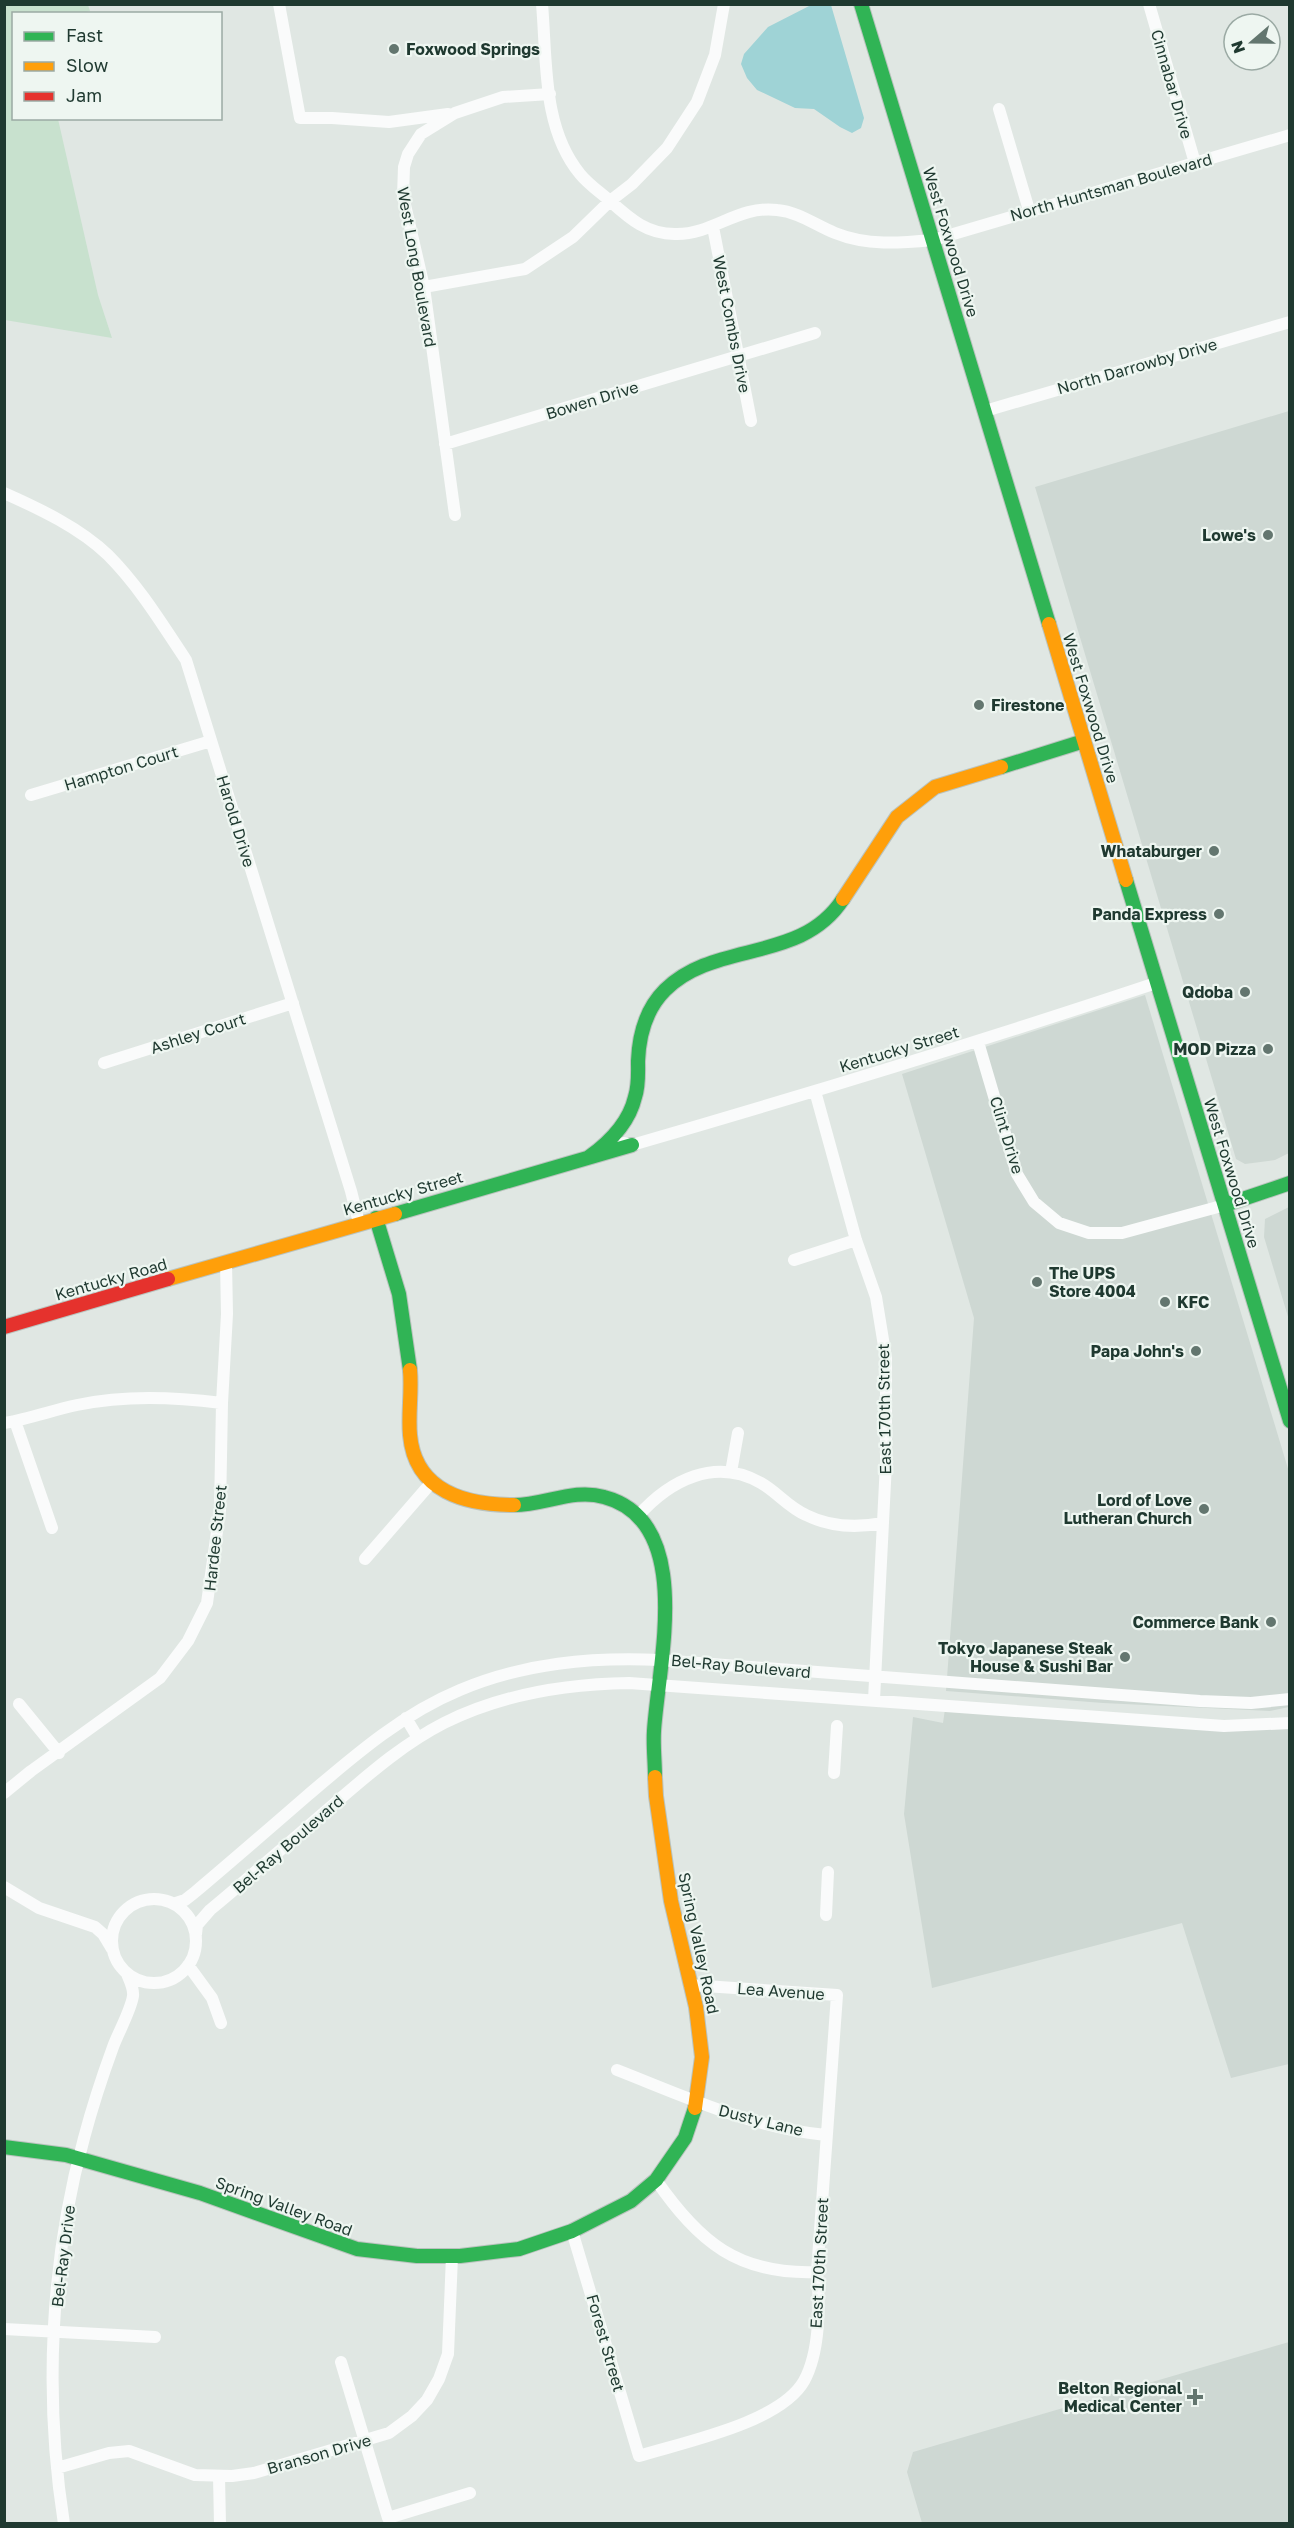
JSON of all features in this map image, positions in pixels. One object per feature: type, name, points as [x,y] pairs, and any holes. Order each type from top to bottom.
[{"type":"street","points":[[279,4],[300,118],[332,117],[372,122],[408,119],[455,113],[503,97],[550,94]]},
{"type":"street","name":"North Huntsman Boulevard","points":[[542,4],[554,124],[570,161],[588,183],[633,222],[661,233],[690,234],[713,227],[740,213],[775,209],[792,213],[831,232],[864,242],[933,240],[1290,135]]},
{"type":"street","points":[[423,287],[525,269],[573,237],[652,165],[683,126],[697,102],[712,64],[720,34],[724,4]]},
{"type":"street","name":"West Foxwood Drive","points":[[861,4],[1290,1420]]},
{"type":"street","name":"Cinnabar Drive","points":[[1149,4],[1195,163]]},
{"type":"street","points":[[999,109],[1029,210]]},
{"type":"street","name":"West Long Boulevard","points":[[455,113],[427,129],[408,154],[402,182],[423,287],[455,515]]},
{"type":"street","points":[[408,119],[427,129]]},
{"type":"street","name":"West Combs Drive","points":[[713,227],[751,421]]},
{"type":"street","name":"North Darrowby Drive","points":[[985,411],[1290,322]]},
{"type":"street","name":"Bowen Drive","points":[[445,444],[815,333]]},
{"type":"street","name":"Harold Drive","points":[[4,493],[54,518],[108,555],[149,604],[186,660],[359,1223]]},
{"type":"street","name":"Hampton Court","points":[[32,795],[211,741]]},
{"type":"street","points":[[589,1157],[617,1131],[635,1101],[640,1038],[645,1021],[655,1002],[667,988],[692,971],[794,940],[823,923],[836,910],[897,817],[935,787],[1084,741]]},
{"type":"street","name":"Kentucky Street","points":[[226,1262],[815,1091],[978,1042],[1156,983]]},
{"type":"street","name":"Ashley Court","points":[[104,1063],[293,1003]]},
{"type":"street","name":"Clint Drive","points":[[978,1042],[1017,1174],[1034,1202],[1059,1223],[1089,1233],[1122,1233],[1225,1205]]},
{"type":"street","name":"East 170th Street","points":[[815,1091],[856,1240],[876,1297],[886,1358],[886,1463],[874,1700]]},
{"type":"street","points":[[617,1131],[649,1140]]},
{"type":"street","points":[[617,1131],[619,1141],[632,1145]]},
{"type":"street","points":[[1225,1205],[1290,1184]]},
{"type":"street","points":[[365,1559],[431,1483],[416,1460],[411,1446],[408,1431],[410,1361],[401,1303],[376,1218]]},
{"type":"street","points":[[794,1260],[856,1240]]},
{"type":"street","name":"Kentucky Road","points":[[4,1327],[226,1262]]},
{"type":"street","name":"Hardee Street","points":[[4,1794],[31,1771],[160,1678],[175,1660],[200,1621],[207,1603],[220,1510],[222,1402],[227,1325],[226,1262]]},
{"type":"street","points":[[52,1528],[10,1422],[50,1411],[116,1399],[153,1397],[222,1402]]},
{"type":"street","points":[[731,1472],[738,1433]]},
{"type":"street","points":[[638,1516],[665,1490],[682,1480],[701,1473],[731,1472],[762,1483],[787,1504],[822,1521],[856,1526],[883,1523]]},
{"type":"street","name":"Spring Valley Road","points":[[4,2147],[48,2151],[79,2158],[200,2193],[357,2249],[387,2254],[452,2256],[519,2249],[572,2231],[631,2201],[656,2180],[685,2138],[697,2102],[702,2057],[700,2030],[671,1901],[659,1826],[654,1733],[666,1603],[663,1565],[650,1532],[638,1516],[614,1500],[599,1496],[568,1496],[538,1503],[506,1505],[464,1498],[431,1483]]},
{"type":"street","name":"Bel-Ray Boulevard","points":[[176,1903],[194,1893],[353,1756],[406,1718],[458,1690],[537,1667],[583,1660],[660,1660],[1251,1703],[1290,1699]]},
{"type":"street","name":"Bel-Ray Boulevard","points":[[188,1965],[196,1946],[197,1925],[210,1910],[362,1780],[418,1738],[476,1709],[536,1691],[592,1683],[658,1685],[1224,1726],[1290,1723]]},
{"type":"street","points":[[1083,1715],[1085,1692]]},
{"type":"street","points":[[1251,1703],[1251,1725]]},
{"type":"street","points":[[19,1704],[59,1753]]},
{"type":"street","points":[[406,1718],[418,1738]]},
{"type":"street","points":[[834,1773],[837,1726]]},
{"type":"street","points":[[826,1915],[828,1872]]},
{"type":"street","points":[[4,1887],[39,1908],[95,1928],[103,1934],[116,1960],[127,1974],[133,1997],[155,1984],[172,1980],[188,1965],[212,1998],[221,2023]]},
{"type":"street","points":[[95,1928],[107,1924],[131,1905],[152,1898],[176,1903],[190,1917],[196,1934]]},
{"type":"street","points":[[112,1949],[114,1929],[123,1913]]},
{"type":"street","points":[[127,1974],[144,1983],[155,1984]]},
{"type":"street","name":"Lea Avenue","points":[[690,1985],[837,1995]]},
{"type":"street","name":"East 170th Street","points":[[639,2456],[752,2421],[767,2414],[794,2393],[804,2381],[816,2337],[818,2314],[817,2272],[837,1995]]},
{"type":"street","name":"Bel-Ray Drive","points":[[64,2523],[57,2468],[53,2405],[54,2333],[66,2225],[79,2158],[109,2058],[133,1997]]},
{"type":"street","name":"Dusty Lane","points":[[617,2070],[750,2121],[826,2135]]},
{"type":"street","points":[[656,2180],[674,2206],[694,2227],[734,2258],[772,2271],[817,2272]]},
{"type":"street","name":"Forest Street","points":[[572,2231],[639,2456]]},
{"type":"street","name":"Branson Drive","points":[[57,2468],[109,2453],[129,2451],[195,2475],[219,2476],[254,2473],[389,2433],[412,2416],[428,2400],[448,2354],[451,2328],[452,2256]]},
{"type":"street","points":[[4,2329],[155,2337]]},
{"type":"street","points":[[341,2362],[388,2518],[470,2493]]},
{"type":"street","points":[[219,2476],[220,2523]]},
{"type":"shaded area","points":[[1289,411],[1289,1153],[1275,1160],[1245,1164],[1236,1159],[1035,487]]},
{"type":"shaded area","points":[[1145,995],[1289,1472],[1289,1707],[1270,1711],[1103,1703],[946,1691],[974,1318],[902,1074]]},
{"type":"shaded area","points":[[1289,1207],[1289,1320],[1264,1237],[1265,1219]]},
{"type":"shaded area","points":[[945,1709],[1289,1727],[1289,2064],[1231,2078],[1182,1923],[932,1988],[904,1814],[913,1717],[943,1723]]},
{"type":"shaded area","name":"Belton Regional Medical Center","points":[[1289,2342],[1289,2523],[922,2523],[907,2472],[913,2452]]},
{"type":"green space","points":[[4,5],[88,5],[90,11],[86,12],[12,12],[12,120],[58,120],[98,295],[112,338],[5,320]]},
{"type":"water","points":[[813,4],[831,5],[864,118],[861,128],[852,133],[814,109],[795,108],[757,90],[747,78],[741,64],[744,54],[768,27]]},
{"type":"traffic: fast","points":[[861,4],[1049,624]]},
{"type":"traffic: fast","points":[[1001,767],[1084,741]]},
{"type":"traffic: fast","points":[[1126,880],[1290,1421]]},
{"type":"traffic: fast","points":[[589,1157],[611,1138],[623,1123],[632,1106],[637,1088],[642,1033],[648,1014],[658,997],[685,974],[708,964],[804,934],[825,920],[843,899]]},
{"type":"traffic: fast","points":[[395,1214],[632,1145]]},
{"type":"traffic: fast","points":[[1225,1205],[1290,1183]]},
{"type":"traffic: fast","points":[[376,1218],[399,1294],[410,1370]]},
{"type":"traffic: fast","points":[[514,1505],[582,1494],[604,1497],[633,1511],[651,1534],[661,1564],[665,1598],[664,1634],[654,1731],[655,1777]]},
{"type":"traffic: fast","points":[[4,2147],[66,2155],[200,2193],[357,2249],[417,2256],[460,2256],[519,2249],[572,2231],[631,2201],[656,2180],[685,2138],[695,2108]]},
{"type":"traffic: slow","points":[[1049,624],[1126,880]]},
{"type":"traffic: slow","points":[[843,899],[897,817],[935,787],[1001,767]]},
{"type":"traffic: slow","points":[[168,1279],[395,1214]]},
{"type":"traffic: slow","points":[[410,1370],[410,1435],[414,1454],[422,1470],[432,1482],[461,1498],[514,1505]]},
{"type":"traffic: slow","points":[[655,1777],[671,1901],[696,2007],[702,2057],[695,2108]]},
{"type":"traffic: jam","points":[[4,1327],[168,1279]]},
{"type":"place","name":"Foxwood Springs","points":[[394,49]]},
{"type":"place","name":"Lowe's","points":[[1268,535]]},
{"type":"place","name":"Firestone","points":[[979,705]]},
{"type":"place","name":"Whataburger","points":[[1214,851]]},
{"type":"place","name":"Panda Express","points":[[1219,914]]},
{"type":"place","name":"Qdoba","points":[[1245,992]]},
{"type":"place","name":"MOD Pizza","points":[[1268,1049]]},
{"type":"place","name":"The UPS Store 4004","points":[[1037,1282]]},
{"type":"place","name":"KFC","points":[[1165,1302]]},
{"type":"place","name":"Papa John's","points":[[1196,1351]]},
{"type":"place","name":"Lord of Love Lutheran Church","points":[[1204,1509]]},
{"type":"place","name":"Commerce Bank","points":[[1271,1622]]},
{"type":"place","name":"Tokyo Japanese Steak House & Sushi Bar","points":[[1125,1657]]},
{"type":"place","name":"Belton Regional Medical Center","points":[[1195,2397]]}]
